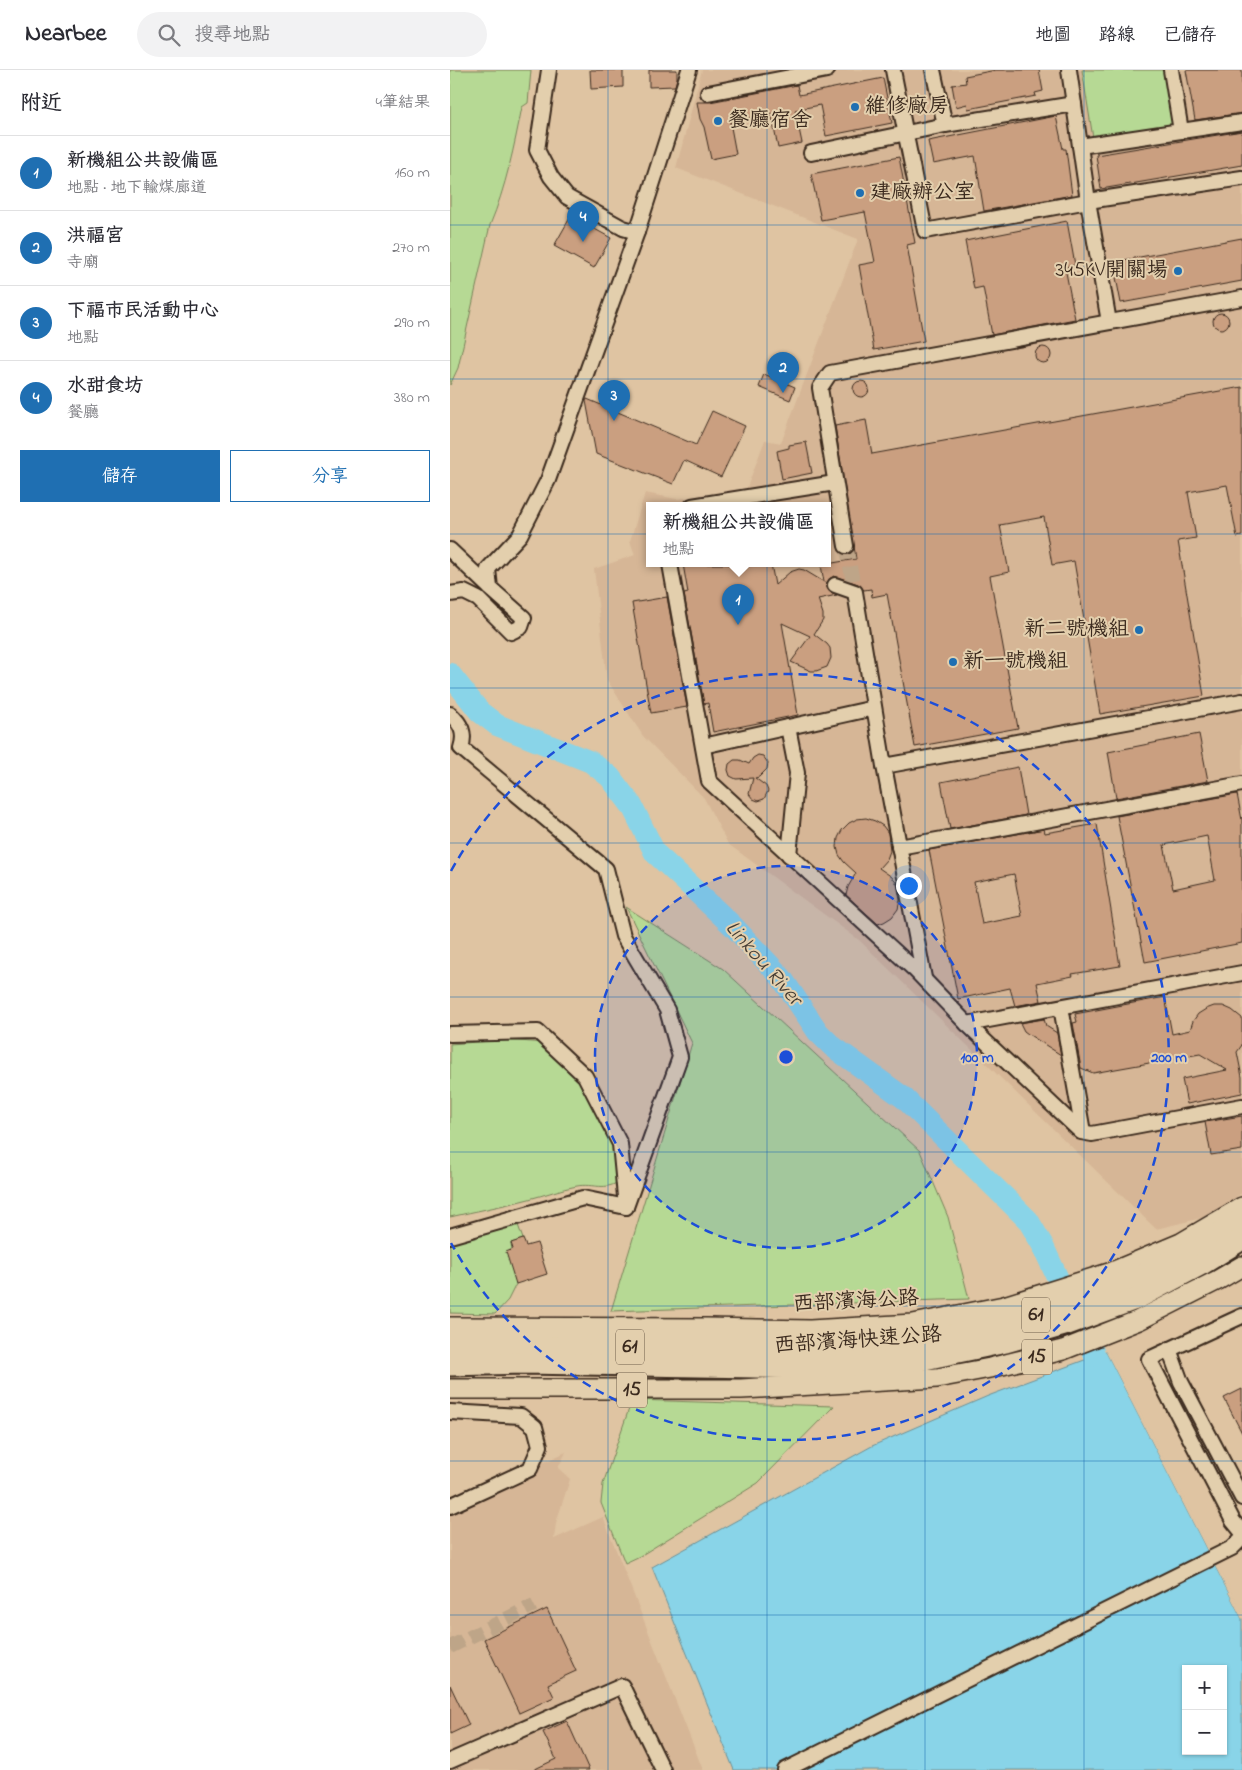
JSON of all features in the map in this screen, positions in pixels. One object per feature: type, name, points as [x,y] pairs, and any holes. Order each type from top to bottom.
[{"type":"highway","name":"西部濱海快速公路","points":[[450,1365],[811,1358],[1000,1326],[1061,1308],[1126,1282],[1191,1251],[1242,1219]]},
{"type":"highway","name":"西部濱海快速公路","points":[[450,1346],[920,1360],[1006,1342],[1068,1324],[1136,1299],[1202,1264],[1242,1239]]},
{"type":"main road","name":"西部濱海公路","points":[[450,1327],[810,1330],[913,1324],[1004,1306],[1112,1272],[1181,1243],[1242,1207]]},
{"type":"main road","name":"15","points":[[450,1389],[741,1389],[937,1378],[990,1368],[1063,1350],[1139,1320],[1242,1266]]},
{"type":"street","points":[[550,70],[537,150],[551,177],[567,197],[623,228],[637,232]]},
{"type":"street","points":[[490,588],[488,569],[520,535],[548,480],[637,232],[689,70]]},
{"type":"street","points":[[708,94],[827,70]]},
{"type":"street","points":[[893,70],[925,231],[1088,201],[1242,178]]},
{"type":"street","points":[[934,70],[944,125]]},
{"type":"street","points":[[1069,70],[1088,201],[1109,322]]},
{"type":"street","points":[[1171,70],[1181,131]]},
{"type":"street","points":[[811,154],[944,125],[1074,104]]},
{"type":"street","points":[[1080,146],[1242,122]]},
{"type":"street","points":[[846,546],[820,388],[830,373],[1242,298]]},
{"type":"street","points":[[717,502],[835,483]]},
{"type":"street","points":[[450,550],[524,618],[521,627],[511,632],[478,599],[464,592],[450,594]]},
{"type":"street","points":[[671,567],[709,782],[924,978],[968,1024],[1083,1132],[1092,1134],[1242,1106]]},
{"type":"street","points":[[835,585],[855,592],[884,766],[924,978]]},
{"type":"street","points":[[884,766],[1242,701]]},
{"type":"street","points":[[703,746],[874,708]]},
{"type":"street","points":[[450,714],[460,724],[464,740],[461,748],[606,868],[623,936],[667,1010],[680,1057],[626,1207]]},
{"type":"street","points":[[788,727],[797,773],[789,855]]},
{"type":"street","points":[[899,847],[1242,784]]},
{"type":"street","points":[[968,1024],[1242,973]]},
{"type":"street","points":[[1061,1006],[1083,1132]]},
{"type":"street","points":[[450,1034],[538,1032],[585,1076],[620,1144],[626,1207]]},
{"type":"street","points":[[450,1236],[583,1198],[626,1207]]},
{"type":"street","points":[[1242,1316],[1149,1359],[1233,1521],[1242,1532]]},
{"type":"street","points":[[1169,1349],[1181,1382],[1242,1498]]},
{"type":"street","points":[[450,1412],[521,1416],[536,1428],[540,1446],[530,1469],[450,1506]]},
{"type":"street","points":[[785,1770],[1232,1548],[1242,1538]]},
{"type":"street","points":[[450,1761],[622,1686],[663,1770]]},
{"type":"shaded area","points":[[702,70],[1242,70],[1242,1193],[1206,1217],[1156,1229],[859,940],[728,844],[704,798],[643,736],[607,680],[594,569],[635,555],[630,541],[645,493],[677,499],[746,490],[765,440],[781,443],[858,239],[676,168]]},
{"type":"shaded area","points":[[566,1452],[558,1468],[570,1479],[556,1523],[554,1539],[603,1517],[703,1770],[450,1770],[450,1506]]},
{"type":"green space","points":[[450,70],[531,70],[528,103],[522,107],[505,182],[490,225],[458,368],[450,385]]},
{"type":"green space","points":[[1082,70],[1164,70],[1175,125],[1093,138]]},
{"type":"green space","points":[[626,907],[723,969],[920,1151],[948,1217],[969,1299],[611,1311],[692,1043]]},
{"type":"green space","points":[[505,1040],[545,1043],[571,1066],[614,1135],[621,1180],[610,1186],[583,1185],[571,1187],[519,1202],[450,1217],[450,1044]]},
{"type":"green space","points":[[514,1221],[518,1225],[523,1239],[511,1243],[516,1284],[508,1300],[495,1314],[450,1313],[450,1239]]},
{"type":"green space","points":[[632,1400],[834,1406],[758,1483],[640,1556],[625,1563],[601,1503],[603,1484]]},
{"type":"water","points":[[1106,1352],[1242,1619],[1242,1770],[734,1770],[652,1567],[872,1446],[988,1396]]},
{"type":"pier","points":[[1108,1351],[1242,1614],[1242,1619],[1106,1352]]},
{"type":"building","points":[[590,70],[623,70],[623,87],[591,89]]},
{"type":"building","points":[[649,70],[677,70],[675,86],[649,87]]},
{"type":"building","points":[[996,70],[1039,70],[1043,91],[1035,93],[1036,96],[968,109],[967,104],[956,107],[952,85],[966,83],[965,76]]},
{"type":"building","points":[[1186,70],[1242,70],[1242,113],[1195,120]]},
{"type":"building","points":[[883,78],[892,123],[826,136],[820,105],[795,110],[802,143],[778,148],[771,113],[730,122],[736,154],[711,159],[697,102],[710,102],[797,85],[799,95]]},
{"type":"building","points":[[1056,116],[1063,149],[1066,149],[1072,195],[984,211],[975,156],[933,164],[928,141]]},
{"type":"building","points":[[1242,131],[1242,165],[1101,189],[1096,155]]},
{"type":"building","points":[[899,157],[915,243],[907,245],[924,341],[874,350],[859,265],[875,262],[865,212],[821,220],[811,174]]},
{"type":"building","points":[[571,216],[611,238],[594,268],[554,246]]},
{"type":"building","points":[[1067,221],[1075,265],[1065,267],[1075,319],[992,335],[983,287],[974,289],[965,241]]},
{"type":"building","name":"345KV開關場","points":[[1242,238],[1242,281],[1121,303],[1113,262]]},
{"type":"building","points":[[1221,313],[1227,315],[1229,321],[1227,327],[1221,329],[1215,327],[1213,321],[1215,315]]},
{"type":"building","points":[[1043,347],[1049,349],[1051,355],[1049,361],[1043,363],[1037,361],[1035,355],[1037,349]]},
{"type":"building","points":[[764,374],[795,387],[790,400],[759,387]]},
{"type":"building","points":[[861,381],[867,383],[869,389],[867,395],[861,397],[855,395],[853,389],[855,383]]},
{"type":"building","points":[[1242,387],[1242,536],[1237,537],[1227,485],[1188,492],[1196,538],[1178,541],[1204,696],[1100,714],[1074,561],[1052,565],[1044,517],[1000,525],[1009,572],[990,576],[1018,728],[915,747],[887,594],[872,597],[871,589],[864,590],[858,584],[834,576],[829,579],[827,587],[829,591],[837,595],[818,599],[823,620],[814,634],[830,648],[831,658],[827,667],[811,671],[791,662],[810,636],[782,623],[798,715],[713,732],[708,703],[704,704],[684,594],[688,593],[684,567],[772,567],[775,585],[790,572],[799,569],[824,582],[821,567],[831,567],[831,563],[856,559],[835,426],[866,420],[872,454]]},
{"type":"building","points":[[587,399],[696,445],[712,411],[745,426],[721,477],[684,460],[673,484],[596,454]]},
{"type":"building","points":[[806,442],[812,473],[782,479],[777,451],[789,448],[789,445]]},
{"type":"building","points":[[667,597],[687,707],[651,713],[632,603]]},
{"type":"building","points":[[1199,734],[1208,781],[1116,798],[1108,752]]},
{"type":"building","points":[[758,755],[763,756],[768,763],[767,769],[759,777],[755,778],[766,786],[768,791],[764,799],[758,801],[749,794],[753,778],[736,779],[730,776],[728,770],[729,764],[734,760],[740,760],[749,764]]},
{"type":"building","points":[[1018,767],[1026,815],[950,829],[941,782]]},
{"type":"building","points":[[1237,794],[1242,820],[1242,943],[1145,962],[1117,816]],"holes":[[[1207,836],[1215,880],[1173,889],[1164,845]]]},
{"type":"building","points":[[866,818],[883,826],[888,833],[890,851],[887,859],[879,868],[892,877],[897,884],[900,900],[898,909],[892,917],[878,924],[846,895],[856,873],[844,862],[839,855],[837,847],[838,838],[842,830],[849,823],[857,819]]},
{"type":"building","points":[[1097,824],[1120,966],[1072,974],[1073,976],[1037,983],[1041,1001],[1015,1006],[1010,988],[958,999],[929,850],[1044,829],[1045,833]],"holes":[[[1014,874],[1022,916],[982,924],[974,882]]]},
{"type":"building","points":[[1165,997],[1172,1034],[1190,1030],[1198,1014],[1214,1006],[1223,1006],[1242,1018],[1242,1045],[1237,1052],[1242,1077],[1242,1093],[1187,1104],[1182,1079],[1227,1070],[1200,1054],[1093,1073],[1081,1068],[1073,1023],[1077,1022],[1075,1014]]},
{"type":"building","points":[[1044,1019],[1046,1026],[1057,1033],[1061,1055],[1024,1031],[1020,1023]]},
{"type":"building","points":[[1242,1116],[1242,1150],[1211,1155],[1205,1122]]},
{"type":"building","points":[[523,1239],[526,1246],[537,1243],[547,1274],[516,1284],[506,1252],[513,1249],[511,1243]]},
{"type":"building","points":[[1242,1389],[1242,1433],[1224,1398]]},
{"type":"building","points":[[547,1609],[576,1671],[548,1684],[554,1697],[519,1713],[484,1639]]},
{"type":"building","points":[[450,1685],[469,1725],[450,1734]]},
{"type":"building","points":[[567,1721],[589,1770],[533,1770],[556,1759],[543,1732]]},
{"type":"waterway","name":"Linkou River","points":[[450,674],[480,712],[497,725],[591,762],[610,777],[632,806],[655,853],[734,927],[781,977],[818,1032],[832,1046],[904,1098],[1028,1220],[1042,1244],[1059,1281]]},
{"type":"waterway","name":"Linkou River","points":[[1091,1347],[1095,1356]]},
{"type":"tunnel","points":[[846,546],[855,592]]},
{"type":"tunnel","points":[[450,1647],[534,1605]]},
{"type":"place","name":"維修廠房","points":[[855,107]]},
{"type":"place","name":"餐廳宿舍","points":[[718,121]]},
{"type":"place","name":"建廠辦公室","points":[[860,193]]},
{"type":"place","name":"水甜食坊","points":[[583,242]]},
{"type":"place","name":"345KV開關場","points":[[1178,271]]},
{"type":"place","name":"洪福宮","points":[[783,393]]},
{"type":"place","name":"下福市民活動中心","points":[[614,421]]},
{"type":"place","name":"新機組公共設備區","points":[[738,625]]},
{"type":"place","name":"新二號機組","points":[[1139,630]]},
{"type":"place","name":"新一號機組","points":[[953,662]]}]
